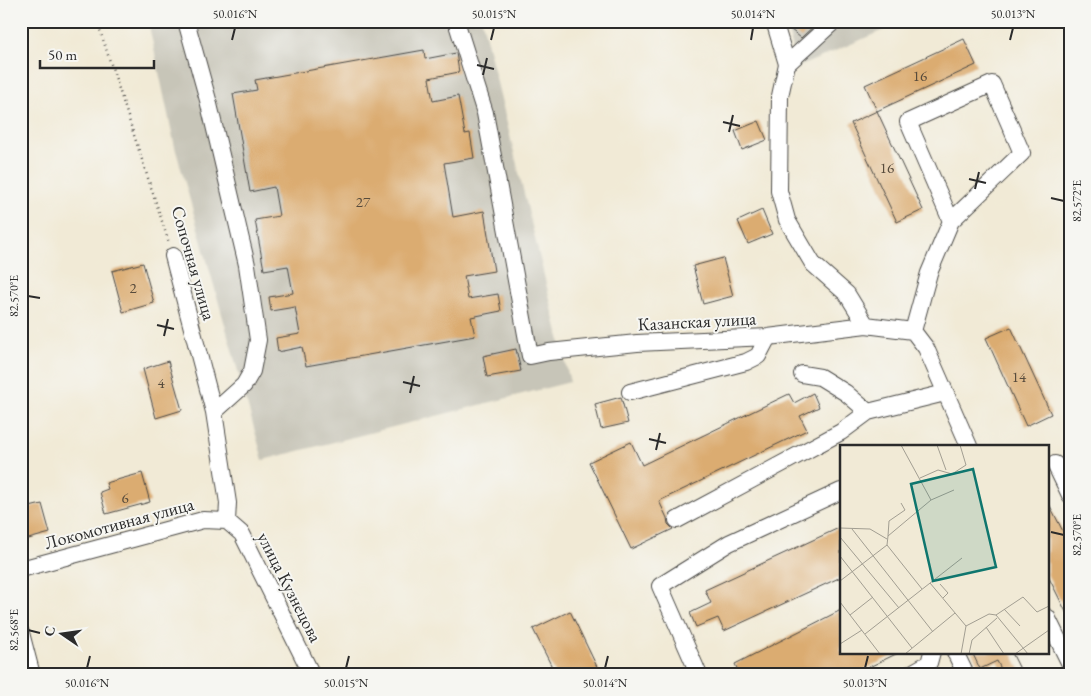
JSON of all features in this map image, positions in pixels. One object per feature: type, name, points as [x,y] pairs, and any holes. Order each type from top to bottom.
[{"type":"street","points":[[186,21],[208,100],[247,265],[258,340],[252,371],[244,385],[214,412]]},
{"type":"street","name":"Казанская улица","points":[[456,21],[485,113],[530,356],[549,352],[637,343],[768,337],[866,324],[913,331]]},
{"type":"street","points":[[774,21],[787,64],[780,96],[779,191],[787,220],[812,264],[847,294],[866,324]]},
{"type":"street","points":[[787,64],[834,21]]},
{"type":"street","points":[[951,221],[908,122],[992,84],[1022,153],[951,221],[929,273],[913,331],[926,348],[969,445]]},
{"type":"street","name":"Сопочная улица","points":[[173,256],[214,412],[228,503],[227,521]]},
{"type":"street","points":[[630,392],[746,362],[758,356],[768,337]]},
{"type":"street","points":[[802,374],[820,377],[846,393],[868,412]]},
{"type":"street","points":[[677,520],[841,432],[868,412],[945,394]]},
{"type":"street","points":[[1055,464],[1070,495]]},
{"type":"street","points":[[698,675],[660,586],[730,543],[840,491]]},
{"type":"street","name":"Локомотивная улица","points":[[21,569],[204,520],[227,521]]},
{"type":"street","name":"улица Кузнецова","points":[[227,521],[242,534],[312,675]]},
{"type":"street","points":[[1048,619],[1070,664]]},
{"type":"street","points":[[21,633],[32,675]]},
{"type":"street","points":[[908,675],[929,663],[931,654]]},
{"type":"street","points":[[956,654],[966,675]]},
{"type":"path","name":"Сопочная улица","points":[[97,21],[173,256]]},
{"type":"shaded area","points":[[148,21],[482,21],[570,382],[263,460],[175,147]]},
{"type":"shaded area","points":[[787,21],[904,21],[796,68]]},
{"type":"building","points":[[796,21],[819,21],[801,38],[790,29]]},
{"type":"building","points":[[964,39],[976,65],[877,111],[865,85]]},
{"type":"building","points":[[424,50],[425,59],[456,53],[459,72],[429,78],[433,101],[458,96],[465,134],[470,133],[474,158],[444,163],[453,217],[484,211],[494,271],[464,276],[468,299],[498,294],[501,311],[471,317],[475,336],[306,366],[302,347],[278,352],[276,338],[300,334],[295,307],[271,311],[269,297],[293,293],[288,266],[264,270],[255,220],[279,216],[274,187],[250,192],[233,94],[257,90],[255,80]]},
{"type":"building","points":[[877,111],[923,210],[897,222],[851,123]]},
{"type":"building","points":[[759,121],[767,140],[742,150],[735,131]]},
{"type":"building","points":[[762,210],[772,234],[748,244],[738,221]]},
{"type":"building","points":[[723,258],[733,296],[703,304],[693,266]]},
{"type":"building","points":[[143,263],[154,303],[123,312],[112,271]]},
{"type":"building","points":[[1011,327],[1051,414],[1026,426],[986,338]]},
{"type":"building","points":[[516,349],[521,371],[487,377],[483,356]]},
{"type":"building","points":[[168,361],[182,410],[156,418],[143,369]]},
{"type":"building","points":[[813,393],[819,407],[800,416],[807,430],[659,501],[668,524],[673,529],[631,549],[589,462],[631,442],[642,465],[789,394],[794,403]]},
{"type":"building","points":[[621,397],[628,423],[601,429],[595,404]]},
{"type":"building","points":[[142,473],[150,502],[106,514],[100,492],[108,489],[106,483]]},
{"type":"building","points":[[1048,502],[1070,545],[1070,620],[1048,576]]},
{"type":"building","points":[[42,504],[50,533],[21,541],[21,509]]},
{"type":"building","points":[[840,527],[840,577],[724,631],[718,618],[696,627],[690,613],[711,603],[705,590]]},
{"type":"building","points":[[570,611],[601,675],[556,675],[533,629]]},
{"type":"building","points":[[840,611],[840,654],[896,654],[853,675],[740,675],[735,664]]},
{"type":"building","points":[[973,654],[1012,654],[1023,675],[1004,675],[997,661],[980,669]]}]
